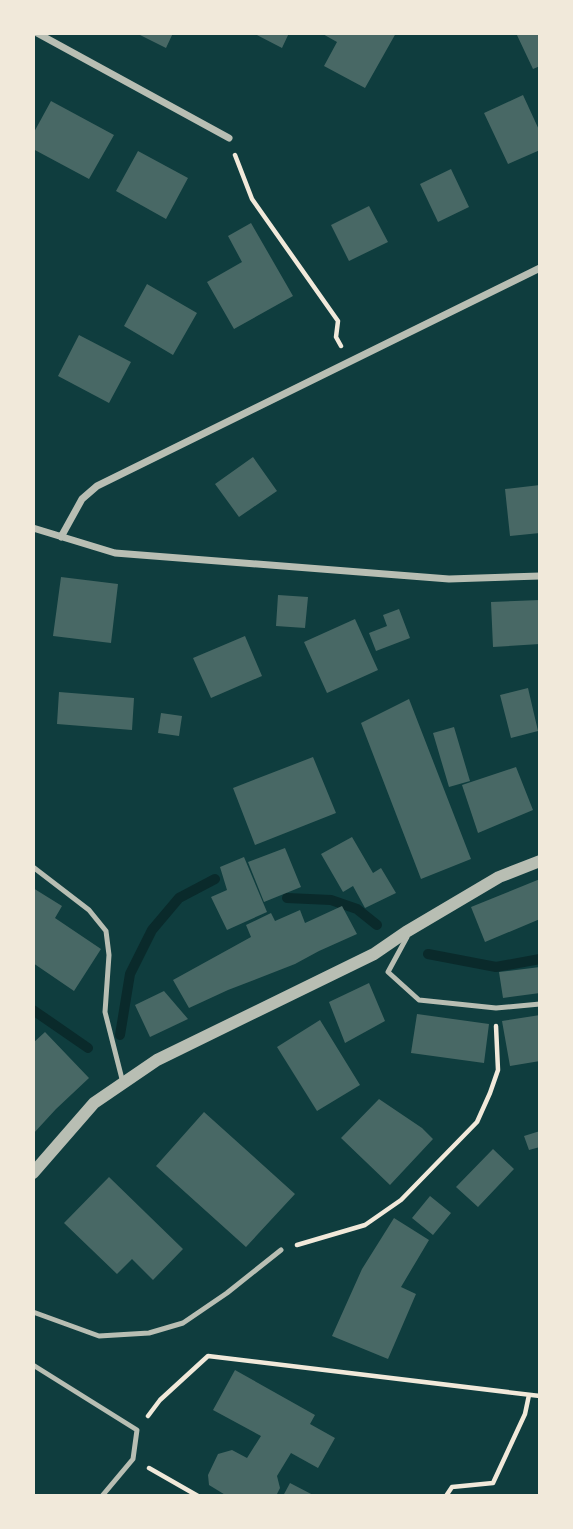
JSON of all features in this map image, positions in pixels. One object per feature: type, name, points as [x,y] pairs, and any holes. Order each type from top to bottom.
[{"type":"street","points":[[37,33],[229,138]]},
{"type":"street","points":[[61,537],[82,499],[97,486],[540,268]]},
{"type":"street","points":[[33,528],[129,554],[449,579],[540,576]]},
{"type":"street","points":[[33,1173],[94,1103],[157,1060],[374,954],[499,877],[540,861]]},
{"type":"lane","points":[[33,867],[89,910],[106,931],[109,955],[105,1012],[124,1083]]},
{"type":"lane","points":[[405,933],[388,972],[419,1000],[496,1007],[540,1004]]},
{"type":"lane","points":[[33,1312],[99,1336],[149,1333],[183,1323],[282,1250]]},
{"type":"lane","points":[[33,1365],[137,1430],[133,1459],[102,1496]]},
{"type":"path","points":[[240,168],[252,199],[338,321],[336,337],[350,362]]},
{"type":"path","points":[[282,1250],[365,1225],[401,1200],[477,1122],[498,1070],[496,1007]]},
{"type":"path","points":[[137,1430],[160,1400],[208,1356],[540,1396]]},
{"type":"path","points":[[446,1496],[452,1487],[493,1483],[525,1414],[529,1395]]},
{"type":"path","points":[[133,1459],[198,1496]]},
{"type":"building","points":[[136,33],[173,33],[166,48]]},
{"type":"building","points":[[253,33],[289,33],[282,48]]},
{"type":"building","points":[[321,33],[396,33],[365,88],[324,66],[337,42]]},
{"type":"building","points":[[516,33],[540,33],[540,66],[533,69]]},
{"type":"building","points":[[523,95],[540,132],[540,150],[508,164],[484,113]]},
{"type":"building","points":[[51,101],[114,135],[89,179],[33,149],[33,134]]},
{"type":"building","points":[[138,151],[188,178],[166,219],[116,191]]},
{"type":"building","points":[[451,169],[469,207],[438,222],[420,184]]},
{"type":"building","points":[[369,206],[388,242],[349,261],[331,225]]},
{"type":"building","points":[[251,223],[293,296],[234,329],[207,282],[242,262],[228,236]]},
{"type":"building","points":[[147,284],[197,313],[173,355],[124,326]]},
{"type":"building","points":[[79,335],[131,362],[109,403],[58,376]]},
{"type":"building","points":[[253,457],[277,491],[239,517],[215,484]]},
{"type":"building","points":[[540,485],[540,533],[510,536],[505,489]]},
{"type":"building","points":[[61,577],[118,584],[111,643],[53,636]]},
{"type":"building","points":[[278,595],[308,597],[305,628],[276,626]]},
{"type":"building","points":[[540,600],[540,644],[493,647],[491,602]]},
{"type":"building","points":[[399,609],[410,638],[376,651],[369,633],[387,626],[383,615]]},
{"type":"building","points":[[355,619],[378,670],[327,693],[304,642]]},
{"type":"building","points":[[245,636],[262,676],[211,698],[193,658]]},
{"type":"building","points":[[528,688],[538,731],[511,738],[500,695]]},
{"type":"building","points":[[59,692],[134,698],[132,730],[57,724]]},
{"type":"building","points":[[409,699],[471,859],[421,879],[361,723]]},
{"type":"building","points":[[161,713],[182,716],[179,736],[158,733]]},
{"type":"building","points":[[454,727],[470,781],[449,787],[433,733]]},
{"type":"building","points":[[313,757],[336,813],[255,845],[233,788]]},
{"type":"building","points":[[516,767],[533,810],[478,833],[462,785]]},
{"type":"building","points":[[352,837],[373,873],[381,868],[396,893],[365,908],[353,886],[343,892],[321,854]]},
{"type":"building","points":[[285,848],[301,887],[264,902],[248,862]]},
{"type":"building","points":[[244,857],[267,912],[227,930],[211,897],[227,890],[220,867]]},
{"type":"building","points":[[540,879],[540,919],[485,942],[471,907]]},
{"type":"building","points":[[33,888],[62,906],[55,918],[101,949],[74,991],[33,963]]},
{"type":"building","points":[[342,906],[357,934],[295,964],[189,1008],[173,980],[251,937],[246,925],[271,913],[275,921],[300,910],[305,923]]},
{"type":"building","points":[[540,967],[540,993],[503,998],[499,972]]},
{"type":"building","points":[[369,983],[385,1021],[345,1043],[329,1002]]},
{"type":"building","points":[[164,991],[188,1019],[150,1037],[135,1005]]},
{"type":"building","points":[[417,1014],[489,1024],[484,1063],[411,1053]]},
{"type":"building","points":[[540,1015],[540,1061],[510,1066],[502,1021]]},
{"type":"building","points":[[320,1020],[360,1085],[317,1111],[277,1047]]},
{"type":"building","points":[[45,1032],[89,1078],[33,1134],[33,1043]]},
{"type":"building","points":[[379,1099],[422,1128],[433,1139],[390,1185],[341,1138]]},
{"type":"building","points":[[204,1112],[295,1194],[246,1247],[156,1166]]},
{"type":"building","points":[[540,1131],[540,1147],[529,1150],[524,1136]]},
{"type":"building","points":[[493,1149],[514,1169],[478,1207],[456,1187]]},
{"type":"building","points":[[109,1177],[183,1249],[153,1280],[132,1259],[117,1274],[64,1223]]},
{"type":"building","points":[[430,1196],[451,1213],[433,1235],[412,1218]]},
{"type":"building","points":[[394,1218],[429,1240],[401,1287],[416,1294],[388,1359],[332,1336],[362,1269]]},
{"type":"building","points":[[235,1370],[315,1415],[310,1424],[335,1438],[318,1468],[291,1453],[277,1476],[280,1488],[276,1496],[227,1496],[209,1485],[208,1475],[218,1454],[232,1450],[247,1458],[261,1436],[213,1410]]},
{"type":"building","points":[[290,1483],[315,1496],[283,1496]]},
{"type":"waterway","points":[[120,1035],[130,974],[152,930],[179,898],[215,879]]},
{"type":"waterway","points":[[287,898],[331,900],[357,909],[377,925]]},
{"type":"waterway","points":[[428,954],[496,967],[540,959]]},
{"type":"waterway","points":[[33,1010],[88,1048]]}]
